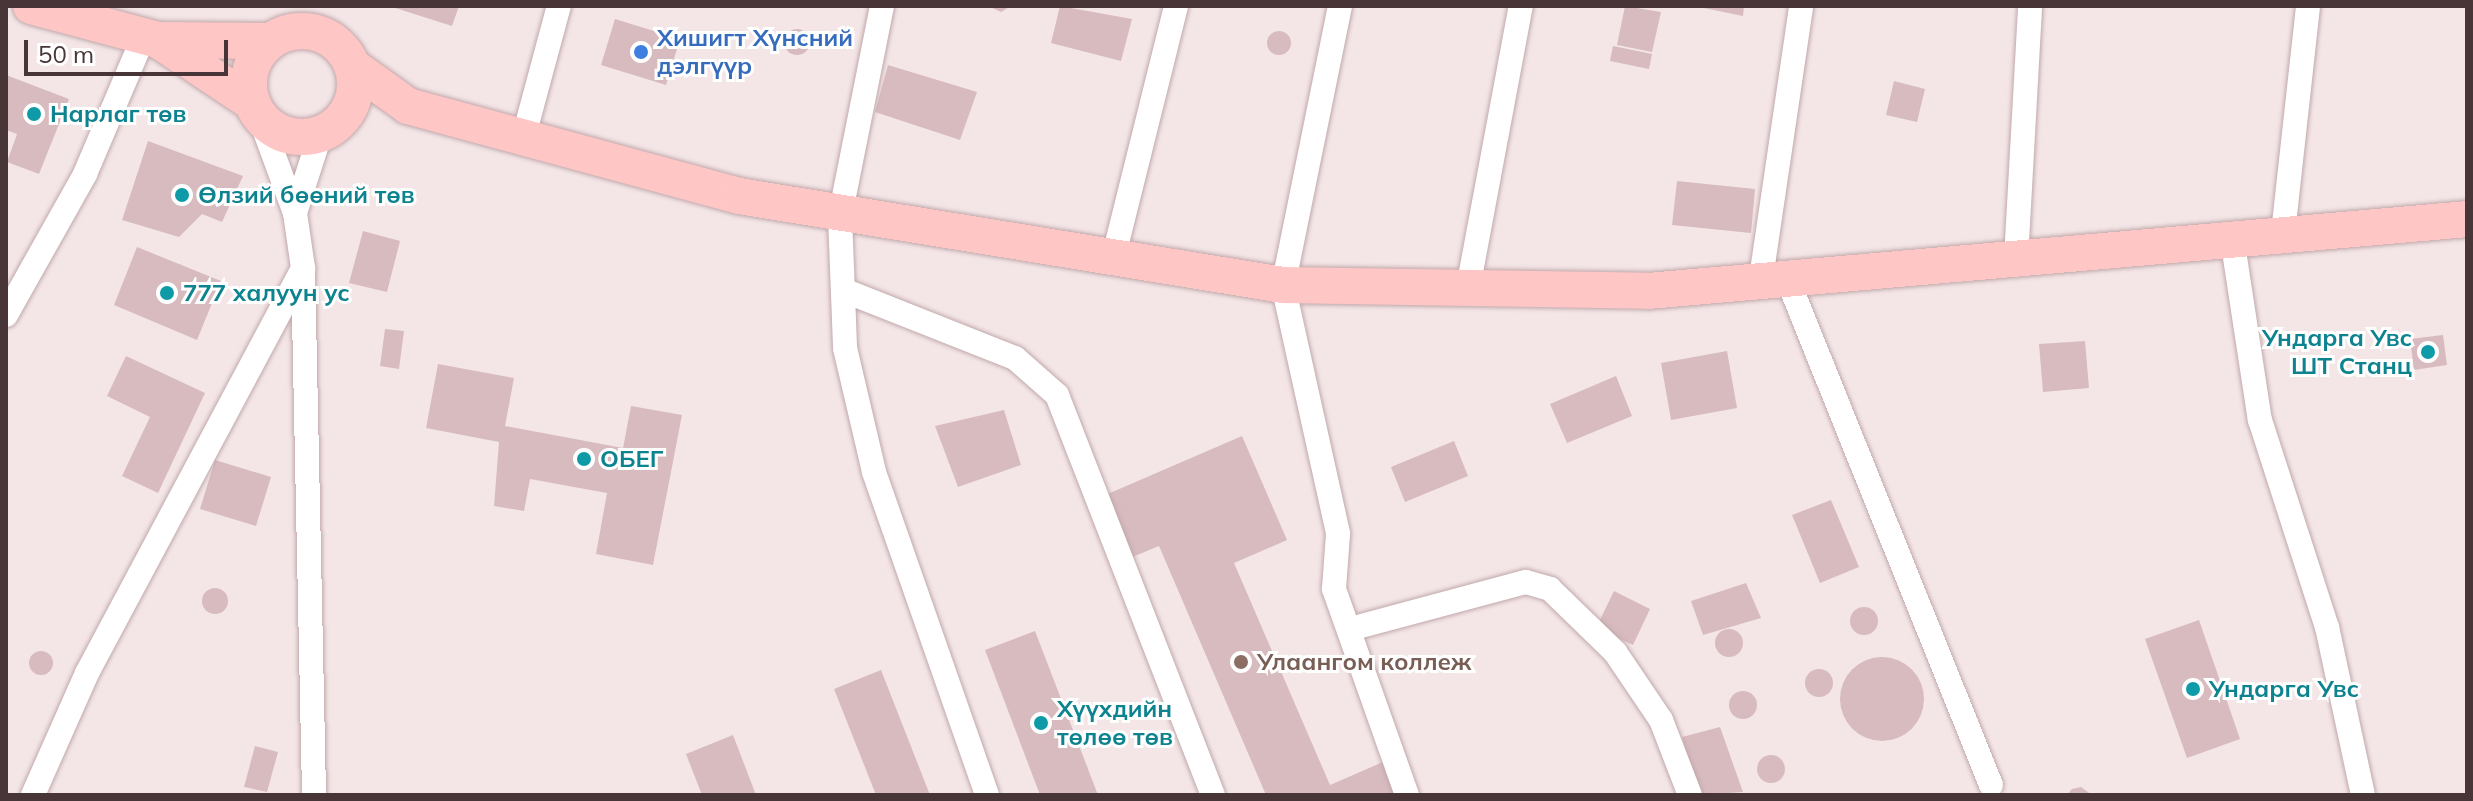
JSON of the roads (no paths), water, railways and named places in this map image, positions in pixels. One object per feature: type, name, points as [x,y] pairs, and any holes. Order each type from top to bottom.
[{"type":"street","points":[[31,6],[151,38],[256,110],[287,136],[328,130],[408,106]]},
{"type":"street","points":[[295,213],[328,130],[354,99],[345,55],[326,6]]},
{"type":"street","points":[[523,139],[559,6]]},
{"type":"street","points":[[882,6],[840,216],[845,348],[874,472],[987,795]]},
{"type":"street","points":[[1113,259],[1176,6]]},
{"type":"street","points":[[1340,6],[1283,285],[1338,534],[1334,589],[1407,795]]},
{"type":"street","points":[[1468,288],[1521,6]]},
{"type":"street","points":[[1801,6],[1775,284],[1991,785]]},
{"type":"street","points":[[2016,259],[2030,6]]},
{"type":"street","points":[[2283,233],[2308,6]]},
{"type":"street","points":[[151,38],[284,27],[312,31],[408,106],[523,139],[840,216],[1283,285],[1468,288],[1546,293],[1775,284],[2283,233],[2467,219]]},
{"type":"street","points":[[284,27],[250,68],[256,110],[295,213],[303,268],[314,795]]},
{"type":"street","points":[[6,315],[85,174],[151,38]]},
{"type":"street","points":[[2232,238],[2260,420],[2327,627],[2363,795]]},
{"type":"street","points":[[33,795],[87,673],[303,268]]},
{"type":"street","points":[[843,290],[1015,358],[1057,395],[1213,795]]},
{"type":"street","points":[[1350,629],[1526,582],[1550,589],[1615,652],[1661,720],[1690,795]]},
{"type":"place","name":"Хишигт Хүнсний дэлгүүр","points":[[641,52]]},
{"type":"place","name":"Нарлаг төв","points":[[34,114]]},
{"type":"place","name":"Өлзий бөөний төв","points":[[182,195]]},
{"type":"place","name":"777 халуун ус","points":[[167,293]]},
{"type":"place","name":"Ундарга Увс ШТ Станц","points":[[2428,352]]},
{"type":"place","name":"ОБЕГ","points":[[584,459]]},
{"type":"place","name":"Улаангом коллеж","points":[[1241,662]]},
{"type":"place","name":"Ундарга Увс","points":[[2193,689]]},
{"type":"place","name":"Хүүхдийн төлөө төв","points":[[1041,723]]}]
